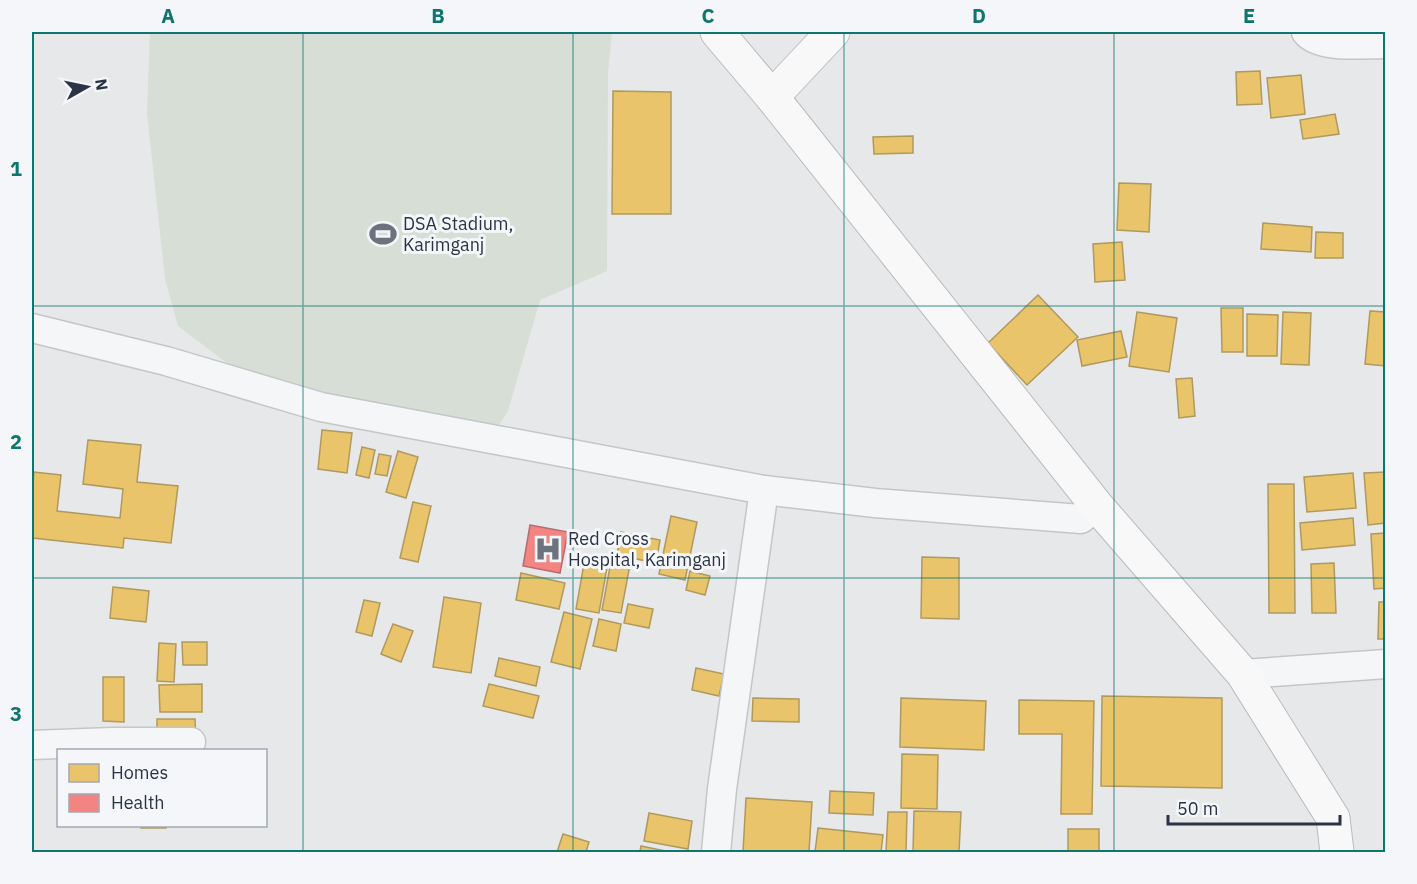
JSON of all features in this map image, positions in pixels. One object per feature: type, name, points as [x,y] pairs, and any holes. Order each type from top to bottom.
[{"type":"main road","points":[[717,32],[772,97],[1097,506],[1243,674],[1333,818],[1337,852]]},
{"type":"main road","points":[[772,97],[833,32]]},
{"type":"street","points":[[1306,32],[1310,36],[1336,44],[1386,44]]},
{"type":"street","points":[[32,328],[166,361],[321,407],[764,490],[875,503],[1081,519],[1097,506]]},
{"type":"street","points":[[716,852],[722,789],[764,490]]},
{"type":"street","points":[[1243,674],[1386,664]]},
{"type":"street","points":[[32,745],[191,742]]},
{"type":"shaded area","name":"DSA Stadium, Karimganj","points":[[150,32],[612,32],[608,72],[607,271],[540,300],[508,411],[495,431],[456,420],[309,389],[232,367],[178,326],[165,279],[147,113]]},
{"type":"building: Homes","points":[[1260,71],[1262,104],[1237,105],[1236,72]]},
{"type":"building: Homes","points":[[1301,75],[1305,114],[1271,118],[1267,78]]},
{"type":"building: Homes","points":[[613,91],[671,92],[671,214],[612,214]]},
{"type":"building: Homes","points":[[1335,114],[1339,134],[1303,139],[1300,120]]},
{"type":"building: Homes","points":[[913,136],[913,153],[874,154],[873,137]]},
{"type":"building: Homes","points":[[1119,183],[1151,184],[1149,232],[1117,230]]},
{"type":"building: Homes","points":[[1263,223],[1312,227],[1311,252],[1261,249]]},
{"type":"building: Homes","points":[[1316,232],[1343,233],[1343,258],[1315,258]]},
{"type":"building: Homes","points":[[1122,242],[1125,280],[1095,282],[1093,244]]},
{"type":"building: Homes","points":[[1038,295],[1078,337],[1027,385],[988,343]]},
{"type":"building: Homes","points":[[1221,308],[1243,308],[1243,352],[1222,352]]},
{"type":"building: Homes","points":[[1370,311],[1386,312],[1386,366],[1365,364]]},
{"type":"building: Homes","points":[[1137,312],[1177,318],[1169,372],[1129,366]]},
{"type":"building: Homes","points":[[1283,312],[1311,313],[1309,365],[1281,364]]},
{"type":"building: Homes","points":[[1247,314],[1278,315],[1277,356],[1247,356]]},
{"type":"building: Homes","points":[[1121,331],[1127,357],[1082,366],[1077,340]]},
{"type":"building: Homes","points":[[1192,378],[1195,416],[1179,418],[1176,379]]},
{"type":"building: Homes","points":[[322,430],[352,433],[347,473],[318,469]]},
{"type":"building: Homes","points":[[88,440],[141,445],[137,482],[178,486],[171,543],[124,538],[123,548],[33,538],[34,472],[61,475],[57,511],[120,518],[123,489],[83,484]]},
{"type":"building: Homes","points":[[362,447],[375,450],[369,478],[356,475]]},
{"type":"building: Homes","points":[[398,451],[418,457],[406,498],[386,492]]},
{"type":"building: Homes","points":[[379,454],[391,456],[387,476],[375,474]]},
{"type":"building: Homes","points":[[1386,472],[1386,523],[1368,525],[1364,473]]},
{"type":"building: Homes","points":[[1353,473],[1356,508],[1307,512],[1304,477]]},
{"type":"building: Homes","points":[[1268,484],[1294,484],[1295,613],[1269,613]]},
{"type":"building: Homes","points":[[413,502],[431,506],[418,562],[400,558]]},
{"type":"building: Homes","points":[[671,516],[697,522],[685,580],[659,574]]},
{"type":"building: Homes","points":[[1353,518],[1355,545],[1302,550],[1300,523]]},
{"type":"building: Homes","points":[[621,532],[660,540],[656,563],[617,555]]},
{"type":"building: Homes","points":[[1386,533],[1386,588],[1374,589],[1371,534]]},
{"type":"building: Homes","points":[[612,556],[631,559],[621,613],[602,610]]},
{"type":"building: Homes","points":[[922,557],[959,558],[959,619],[921,618]]},
{"type":"building: Homes","points":[[585,558],[608,562],[599,613],[576,609]]},
{"type":"building: Homes","points":[[1334,563],[1336,613],[1312,613],[1311,564]]},
{"type":"building: Homes","points":[[690,571],[710,576],[705,595],[686,590]]},
{"type":"building: Homes","points":[[521,573],[565,583],[559,609],[516,600]]},
{"type":"building: Homes","points":[[113,587],[149,591],[146,622],[110,618]]},
{"type":"building: Homes","points":[[444,597],[481,603],[471,673],[433,667]]},
{"type":"building: Homes","points":[[364,600],[380,603],[372,636],[356,632]]},
{"type":"building: Homes","points":[[1379,602],[1386,602],[1386,639],[1378,639]]},
{"type":"building: Homes","points":[[628,604],[653,609],[649,628],[624,623]]},
{"type":"building: Homes","points":[[564,612],[592,619],[580,669],[551,662]]},
{"type":"building: Homes","points":[[599,619],[621,624],[616,651],[593,646]]},
{"type":"building: Homes","points":[[393,624],[413,631],[401,662],[381,654]]},
{"type":"building: Homes","points":[[182,642],[207,642],[207,665],[183,665]]},
{"type":"building: Homes","points":[[159,643],[176,644],[174,682],[157,681]]},
{"type":"building: Homes","points":[[499,658],[540,667],[536,686],[495,676]]},
{"type":"building: Homes","points":[[696,668],[724,674],[719,696],[692,690]]},
{"type":"building: Homes","points":[[103,677],[124,677],[124,722],[103,721]]},
{"type":"building: Homes","points":[[202,684],[202,712],[160,712],[159,685]]},
{"type":"building: Homes","points":[[489,684],[539,696],[533,718],[483,706]]},
{"type":"building: Homes","points":[[1102,696],[1222,698],[1222,788],[1101,786]]},
{"type":"building: Homes","points":[[753,698],[799,699],[799,722],[752,721]]},
{"type":"building: Homes","points":[[901,698],[986,701],[984,750],[900,747]]},
{"type":"building: Homes","points":[[1019,700],[1094,701],[1092,814],[1061,814],[1062,734],[1019,734]]},
{"type":"building: Homes","points":[[157,719],[195,719],[196,744],[157,744]]},
{"type":"building: Homes","points":[[902,754],[938,755],[937,809],[901,808]]},
{"type":"building: Homes","points":[[830,791],[874,793],[873,815],[829,813]]},
{"type":"building: Homes","points":[[746,798],[812,802],[809,852],[743,852]]},
{"type":"building: Homes","points":[[914,811],[961,812],[959,852],[913,852]]},
{"type":"building: Homes","points":[[888,812],[907,812],[906,852],[886,852]]},
{"type":"building: Homes","points":[[649,813],[692,821],[688,849],[644,841]]},
{"type":"building: Homes","points":[[141,827],[166,827],[166,828]]},
{"type":"building: Homes","points":[[818,828],[883,835],[881,852],[815,852]]},
{"type":"building: Homes","points":[[1068,829],[1099,829],[1099,852],[1068,852]]},
{"type":"building: Homes","points":[[563,834],[589,842],[586,852],[557,852]]},
{"type":"building: Homes","points":[[641,846],[666,851],[666,852],[640,852]]},
{"type":"building: Health","points":[[530,525],[568,532],[560,573],[523,566]]},
{"type":"place","name":"DSA Stadium, Karimganj","points":[[383,234]]},
{"type":"place","name":"Red Cross Hospital, Karimganj","points":[[548,549]]}]
